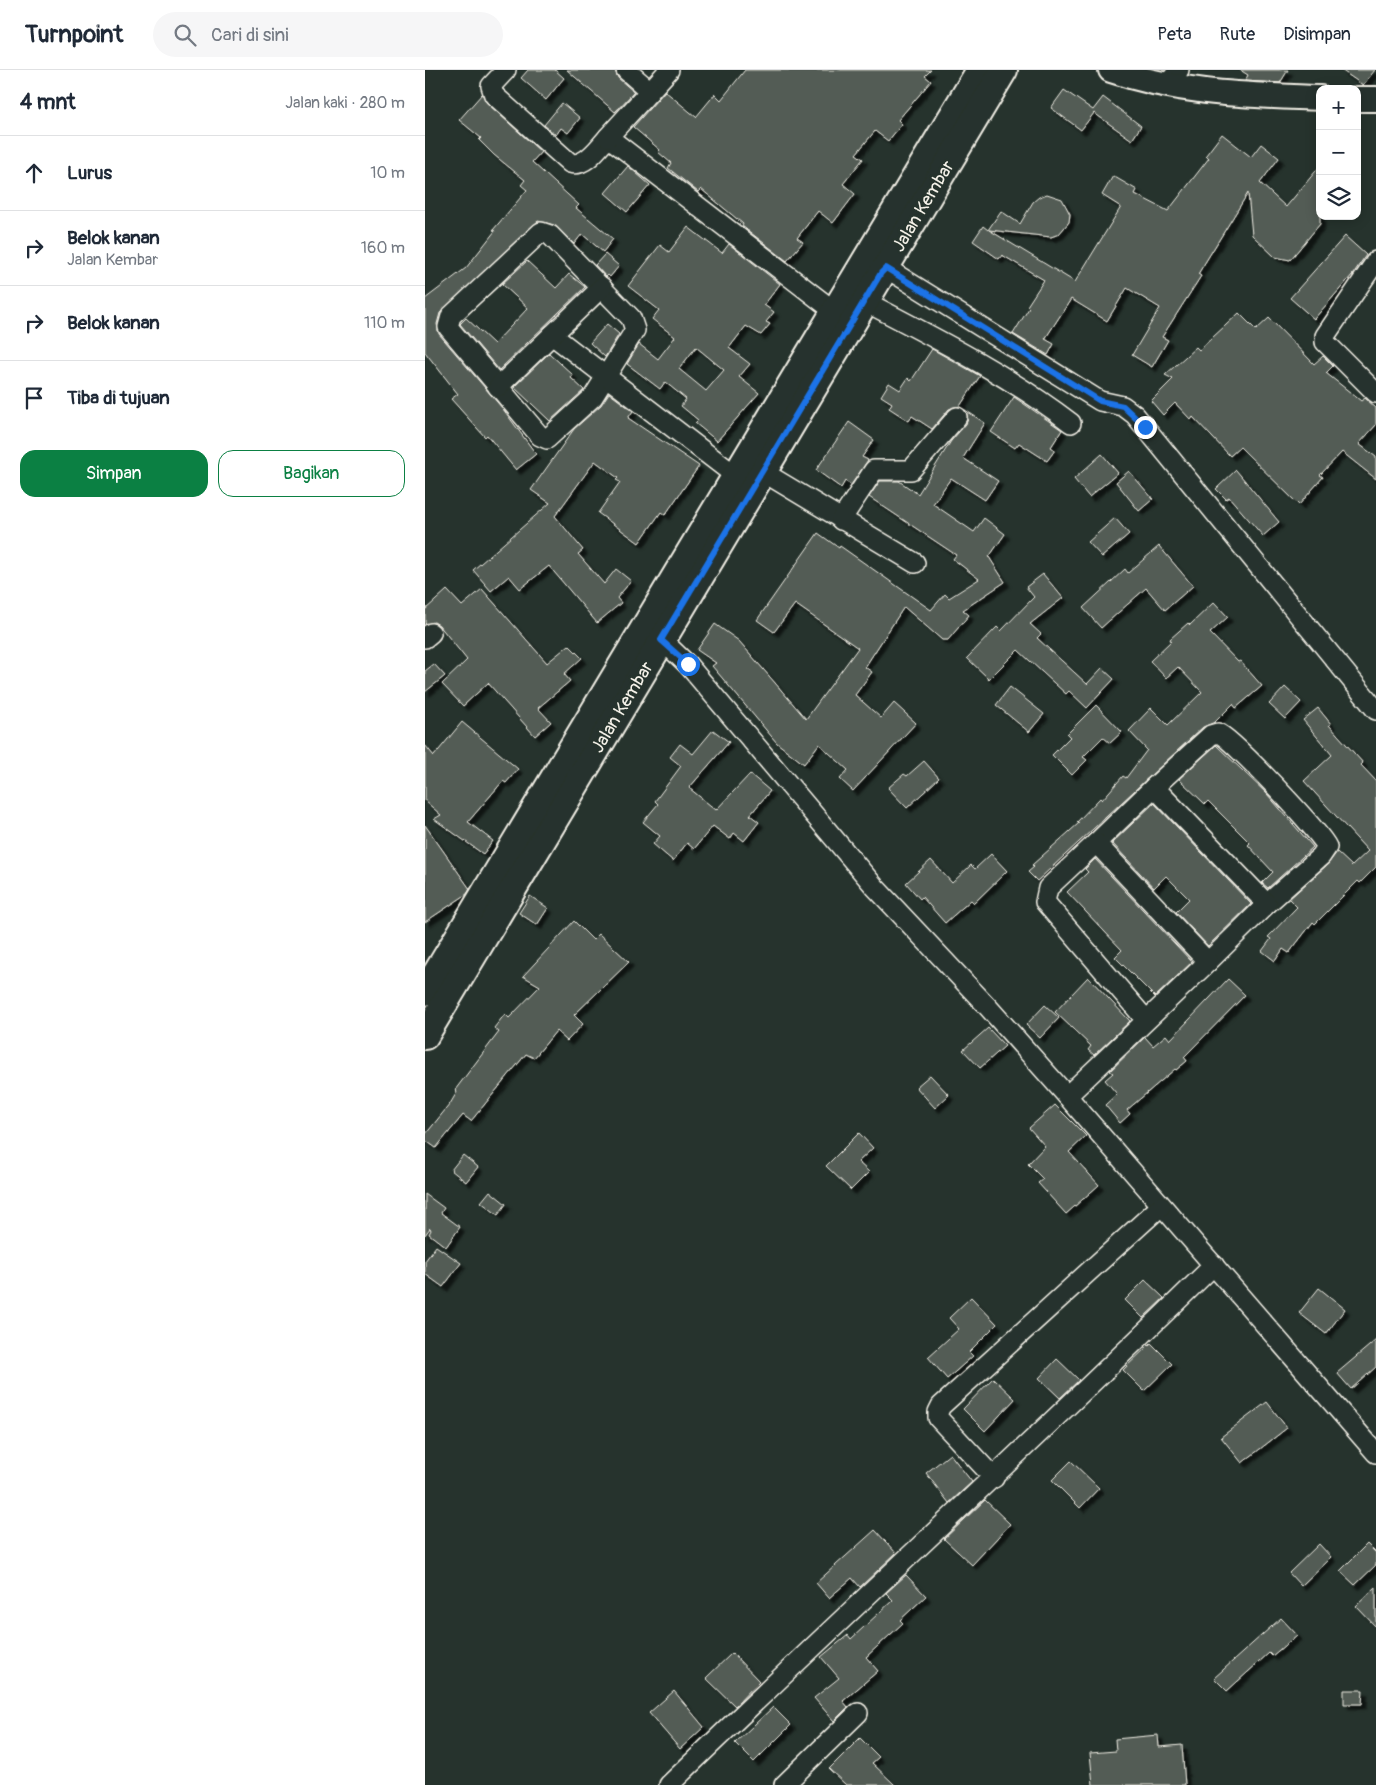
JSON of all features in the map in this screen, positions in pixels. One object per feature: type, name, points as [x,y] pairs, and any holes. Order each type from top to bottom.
[{"type":"main road","name":"Jalan Kembar","points":[[425,1036],[667,646],[754,475],[834,311],[868,282],[936,146],[980,70]]},
{"type":"main road","name":"Jalan Kembar","points":[[425,992],[754,475],[868,282],[1004,70]]},
{"type":"street","points":[[506,70],[491,86],[493,95],[570,163],[577,165],[584,162],[669,70]]},
{"type":"street","points":[[626,70],[650,91]]},
{"type":"street","points":[[1111,70],[1142,81],[1172,78],[1200,92],[1316,98]]},
{"type":"street","points":[[1361,99],[1376,99]]},
{"type":"street","points":[[608,137],[834,311]]},
{"type":"street","points":[[541,232],[551,235],[631,318],[635,330],[630,342],[605,376],[584,407],[547,438],[540,436],[450,330],[448,323],[451,316],[541,232]]},
{"type":"street","points":[[1376,262],[1325,336],[1325,342],[1376,393]]},
{"type":"street","points":[[868,282],[992,371],[1046,404],[1071,423]]},
{"type":"street","points":[[868,282],[1100,401],[1123,406],[1135,415],[1376,710]]},
{"type":"street","points":[[498,387],[602,287]]},
{"type":"street","points":[[552,335],[605,376],[754,475],[797,493],[915,563]]},
{"type":"street","points":[[841,520],[874,470],[911,470],[957,417]]},
{"type":"street","points":[[667,646],[688,664],[875,887],[989,1008],[1067,1096],[1376,1453]]},
{"type":"street","points":[[1067,1096],[1267,904],[1321,856],[1327,847],[1257,767],[1226,736],[1218,733],[1211,736],[1154,787],[1048,888],[1045,902],[1146,1020]]},
{"type":"street","points":[[1154,787],[1267,904]]},
{"type":"street","points":[[1096,843],[1208,962]]},
{"type":"street","points":[[993,1478],[939,1418],[938,1412],[941,1406],[1161,1206]]},
{"type":"street","points":[[669,1785],[763,1693],[993,1478],[1214,1265]]},
{"type":"street","points":[[784,1785],[858,1713]]},
{"type":"building","points":[[528,70],[555,70],[564,78],[546,100],[521,78]]},
{"type":"building","points":[[567,70],[615,70],[618,78],[634,92],[615,112]]},
{"type":"building","points":[[745,70],[931,70],[925,76],[931,81],[898,120],[902,124],[888,141],[875,131],[856,154],[863,159],[843,184],[855,194],[833,223],[818,211],[797,238],[803,242],[787,261],[742,226],[743,224],[701,189],[698,192],[668,168],[671,163],[658,152],[660,150],[633,127],[665,91],[696,117],[715,94],[721,100]]},
{"type":"building","points":[[1240,70],[1288,70],[1280,83],[1245,81],[1248,75]]},
{"type":"building","points":[[1341,70],[1375,70],[1363,85]]},
{"type":"building","points":[[1064,90],[1093,110],[1103,97],[1141,126],[1132,140],[1094,113],[1081,130],[1051,108]]},
{"type":"building","points":[[482,94],[487,103],[541,152],[532,162],[579,205],[576,208],[613,239],[603,252],[582,234],[574,244],[554,225],[538,221],[440,313],[437,324],[439,334],[503,409],[536,454],[516,470],[487,435],[485,437],[451,399],[458,394],[425,352],[425,299],[466,268],[495,231],[493,230],[527,190],[521,185],[525,180],[494,155],[479,140],[481,138],[459,120]]},
{"type":"building","points":[[562,103],[580,118],[568,133],[561,128],[556,135],[544,125]]},
{"type":"building","points":[[1222,134],[1251,157],[1261,144],[1279,158],[1260,183],[1286,207],[1316,171],[1316,220],[1320,220],[1320,224],[1290,260],[1275,257],[1252,235],[1248,193],[1198,274],[1201,276],[1162,337],[1168,340],[1152,367],[1132,355],[1160,308],[1127,288],[1107,321],[1071,299],[1045,339],[1054,344],[1048,355],[1013,334],[1029,308],[1027,306],[1044,280],[1002,255],[999,259],[973,241],[983,226],[988,230],[1001,211],[1020,224],[1033,202],[1039,197],[1047,194],[1062,199],[1070,214],[1069,222],[1059,234],[1051,237],[989,230],[1075,282],[1121,207],[1102,195],[1113,176],[1137,190],[1135,194],[1168,211],[1209,158],[1206,155]]},
{"type":"building","points":[[628,166],[650,185],[627,212],[605,193]]},
{"type":"building","points":[[688,227],[722,253],[729,244],[780,284],[764,305],[774,312],[766,322],[770,324],[761,335],[746,326],[729,348],[750,364],[739,377],[759,393],[717,441],[695,423],[698,420],[681,406],[686,399],[665,382],[660,389],[627,364],[639,344],[658,359],[675,337],[652,319],[659,310],[628,286],[660,245],[669,252]],"holes":[[[696,347],[724,370],[706,391],[679,369]]]},
{"type":"building","points":[[1345,236],[1366,255],[1353,274],[1314,319],[1290,298]]},
{"type":"building","points":[[605,254],[619,266],[610,277],[608,275],[606,277],[595,265]]},
{"type":"building","points":[[527,261],[556,288],[569,274],[585,287],[499,370],[460,324],[466,318],[494,344],[528,308],[502,284]]},
{"type":"building","points":[[1239,313],[1256,330],[1269,318],[1314,364],[1323,356],[1333,366],[1326,373],[1361,401],[1365,398],[1376,408],[1376,425],[1359,444],[1376,457],[1376,479],[1342,452],[1320,475],[1323,477],[1299,505],[1240,447],[1230,456],[1193,417],[1191,420],[1175,403],[1163,415],[1151,401],[1173,379],[1165,375],[1196,347],[1199,350]]},
{"type":"building","points":[[607,324],[619,334],[605,357],[590,343]]},
{"type":"building","points":[[932,349],[980,376],[960,406],[949,409],[932,429],[912,416],[909,421],[889,408],[892,403],[881,396],[889,383],[900,390],[908,378],[911,381]]},
{"type":"building","points":[[549,353],[573,375],[571,378],[584,390],[550,421],[514,387]]},
{"type":"building","points":[[609,393],[633,411],[628,418],[699,466],[665,515],[661,512],[639,543],[598,513],[620,482],[616,480],[618,478],[595,461],[555,516],[583,550],[578,554],[604,584],[616,569],[631,581],[617,598],[621,603],[597,623],[549,566],[520,589],[509,576],[491,591],[473,570],[550,503],[531,490],[574,429],[601,405]]},
{"type":"building","points":[[1014,397],[1062,430],[1051,447],[1055,450],[1047,461],[1019,443],[1015,448],[991,432]]},
{"type":"building","points":[[965,410],[985,423],[963,458],[998,481],[985,500],[951,478],[933,504],[974,532],[984,518],[1005,534],[989,557],[1005,582],[963,610],[969,615],[948,640],[942,640],[904,607],[865,667],[872,672],[855,695],[881,718],[894,703],[916,723],[853,791],[840,779],[848,770],[819,744],[804,764],[777,743],[712,666],[716,663],[697,650],[715,624],[739,641],[806,719],[858,648],[795,604],[774,632],[757,620],[818,533],[839,548],[840,546],[931,610],[945,594],[949,598],[979,579],[953,559],[956,555],[869,497],[880,481],[899,481],[918,494],[951,441],[966,424],[968,419]]},
{"type":"building","points":[[849,422],[874,440],[862,457],[868,460],[851,485],[845,481],[841,488],[816,470]]},
{"type":"building","points":[[1102,454],[1118,473],[1089,497],[1074,479]]},
{"type":"building","points":[[1236,470],[1279,522],[1263,536],[1229,497],[1226,499],[1216,489]]},
{"type":"building","points":[[1129,471],[1153,499],[1139,511],[1116,482]]},
{"type":"building","points":[[1115,518],[1129,534],[1102,557],[1088,542]]},
{"type":"building","points":[[1159,546],[1193,586],[1165,610],[1146,588],[1101,628],[1083,608],[1125,569],[1128,573]]},
{"type":"building","points":[[1043,574],[1063,598],[1030,624],[1041,634],[1037,638],[1087,684],[1102,668],[1114,679],[1087,708],[1069,691],[1066,694],[1018,650],[989,679],[967,658],[997,627],[1001,631],[1034,597],[1026,587]]},
{"type":"building","points":[[482,589],[547,663],[569,645],[582,658],[564,674],[570,681],[538,708],[551,722],[535,736],[488,683],[463,706],[442,684],[467,660],[439,625],[434,622],[425,624],[425,610],[447,590],[462,606]]},
{"type":"building","points":[[1214,602],[1228,617],[1210,633],[1238,662],[1240,661],[1262,686],[1236,708],[1233,704],[1215,722],[1203,727],[1037,881],[1028,872],[1034,867],[1032,865],[1079,823],[1077,822],[1100,798],[1102,800],[1123,776],[1126,778],[1147,750],[1129,731],[1151,708],[1168,725],[1202,692],[1178,667],[1166,678],[1150,661],[1171,641],[1170,639],[1188,623],[1190,625]]},
{"type":"building","points":[[434,664],[445,676],[425,692],[425,671]]},
{"type":"building","points":[[1010,687],[1044,714],[1029,732],[996,705]]},
{"type":"building","points":[[1285,687],[1301,702],[1285,719],[1269,704]]},
{"type":"building","points":[[1096,705],[1122,732],[1110,743],[1103,737],[1083,757],[1087,760],[1072,775],[1052,755],[1070,737],[1067,734]]},
{"type":"building","points":[[1318,708],[1331,724],[1329,725],[1363,763],[1361,765],[1376,781],[1376,867],[1360,883],[1358,881],[1315,924],[1313,922],[1289,953],[1283,949],[1275,961],[1262,951],[1271,939],[1268,937],[1297,907],[1289,899],[1328,864],[1337,852],[1352,866],[1368,851],[1304,781],[1332,755],[1303,720]]},
{"type":"building","points":[[462,722],[518,769],[506,783],[503,781],[468,822],[493,841],[483,854],[434,819],[441,815],[425,801],[425,745],[434,756]]},
{"type":"building","points":[[713,730],[729,742],[689,788],[716,810],[750,774],[770,791],[750,815],[759,822],[744,841],[734,833],[730,839],[713,826],[694,849],[687,843],[673,861],[653,844],[660,836],[643,822],[658,804],[655,801],[681,766],[670,757],[680,744],[693,754]]},
{"type":"building","points":[[1216,745],[1267,794],[1313,847],[1268,888],[1262,883],[1273,872],[1248,845],[1250,843],[1208,801],[1205,804],[1179,779]]},
{"type":"building","points":[[924,761],[939,778],[907,808],[888,788],[904,774],[907,776]]},
{"type":"building","points":[[1154,803],[1251,904],[1208,946],[1176,912],[1189,899],[1166,876],[1154,888],[1112,843]]},
{"type":"building","points":[[425,825],[470,889],[467,894],[425,922]]},
{"type":"building","points":[[991,854],[1007,871],[974,903],[971,900],[945,923],[922,897],[920,899],[906,883],[931,860],[952,883],[971,865],[975,869]]},
{"type":"building","points":[[1095,859],[1192,962],[1155,997],[1115,957],[1122,950],[1067,892],[1088,872],[1085,869]]},
{"type":"building","points":[[530,896],[548,908],[537,925],[519,913]]},
{"type":"building","points":[[574,921],[593,940],[599,934],[629,962],[574,1015],[583,1024],[567,1041],[556,1031],[534,1058],[526,1054],[471,1121],[463,1115],[436,1148],[425,1140],[425,1135],[450,1104],[457,1092],[455,1090],[499,1032],[494,1028],[505,1014],[509,1018],[540,986],[523,976]]},
{"type":"building","points":[[1088,977],[1130,1021],[1094,1055],[1088,1050],[1091,1046],[1055,1012]]},
{"type":"building","points":[[1228,979],[1245,995],[1184,1057],[1187,1061],[1127,1110],[1130,1114],[1120,1123],[1105,1105],[1117,1094],[1105,1080],[1113,1073],[1110,1071],[1145,1037],[1153,1046],[1166,1035],[1170,1040]]},
{"type":"building","points":[[1045,1005],[1059,1018],[1040,1038],[1026,1025]]},
{"type":"building","points":[[988,1028],[1005,1046],[980,1068],[963,1050]]},
{"type":"building","points":[[930,1075],[949,1095],[935,1108],[916,1087]]},
{"type":"building","points":[[1055,1105],[1086,1136],[1069,1152],[1099,1185],[1066,1214],[1038,1183],[1043,1179],[1028,1164],[1045,1146],[1029,1128]]},
{"type":"building","points":[[859,1133],[873,1148],[858,1162],[869,1172],[851,1190],[826,1166]]},
{"type":"building","points":[[463,1155],[478,1167],[466,1182],[451,1170]]},
{"type":"building","points":[[490,1191],[506,1204],[498,1215],[481,1202]]},
{"type":"building","points":[[425,1194],[444,1208],[441,1213],[460,1227],[446,1247],[429,1234],[430,1228],[425,1235]]},
{"type":"building","points":[[436,1246],[461,1263],[443,1287],[425,1274],[425,1261]]},
{"type":"building","points":[[1145,1280],[1164,1298],[1143,1318],[1125,1300]]},
{"type":"building","points":[[1319,1288],[1345,1309],[1326,1334],[1299,1313]]},
{"type":"building","points":[[971,1297],[997,1324],[969,1352],[973,1356],[947,1379],[928,1357],[959,1329],[949,1318]]},
{"type":"building","points":[[1376,1340],[1376,1367],[1351,1389],[1337,1373]]},
{"type":"building","points":[[1151,1343],[1172,1364],[1144,1391],[1123,1370]]},
{"type":"building","points":[[1057,1359],[1079,1380],[1060,1398],[1039,1378]]},
{"type":"building","points":[[993,1378],[1015,1399],[985,1431],[963,1409]]},
{"type":"building","points":[[1267,1402],[1287,1428],[1242,1463],[1221,1437]]},
{"type":"building","points":[[950,1454],[972,1482],[949,1503],[926,1473]]},
{"type":"building","points":[[1071,1461],[1099,1488],[1080,1508],[1052,1480]]},
{"type":"building","points":[[985,1500],[1010,1524],[972,1565],[944,1539]]},
{"type":"building","points":[[875,1530],[896,1553],[860,1587],[852,1578],[829,1598],[816,1583]]},
{"type":"building","points":[[1319,1544],[1331,1557],[1301,1586],[1289,1573]]},
{"type":"building","points":[[1367,1544],[1376,1553],[1376,1565],[1355,1585],[1340,1571]]},
{"type":"building","points":[[906,1575],[926,1596],[900,1620],[903,1623],[866,1657],[878,1671],[843,1701],[848,1707],[834,1721],[814,1698],[839,1678],[821,1657],[848,1635],[851,1639],[893,1600],[886,1593]]},
{"type":"building","points":[[1376,1587],[1376,1627],[1356,1606]]},
{"type":"building","points":[[1281,1618],[1297,1635],[1272,1656],[1269,1653],[1227,1691],[1214,1678]]},
{"type":"building","points":[[732,1653],[759,1681],[735,1706],[706,1678]]},
{"type":"building","points":[[1344,1690],[1363,1690],[1362,1704],[1344,1704]]},
{"type":"building","points":[[674,1691],[704,1727],[680,1749],[649,1713]]},
{"type":"building","points":[[773,1707],[791,1725],[754,1762],[735,1743]]},
{"type":"building","points":[[1158,1735],[1159,1747],[1182,1745],[1185,1785],[1093,1785],[1090,1753],[1116,1751],[1115,1739]]},
{"type":"building","points":[[860,1738],[879,1757],[872,1763],[895,1785],[846,1785],[829,1769]]},
{"type":"route","points":[[688,664],[661,640],[881,273],[886,268],[1015,350],[1100,401],[1123,406],[1135,415],[1145,427]]}]
